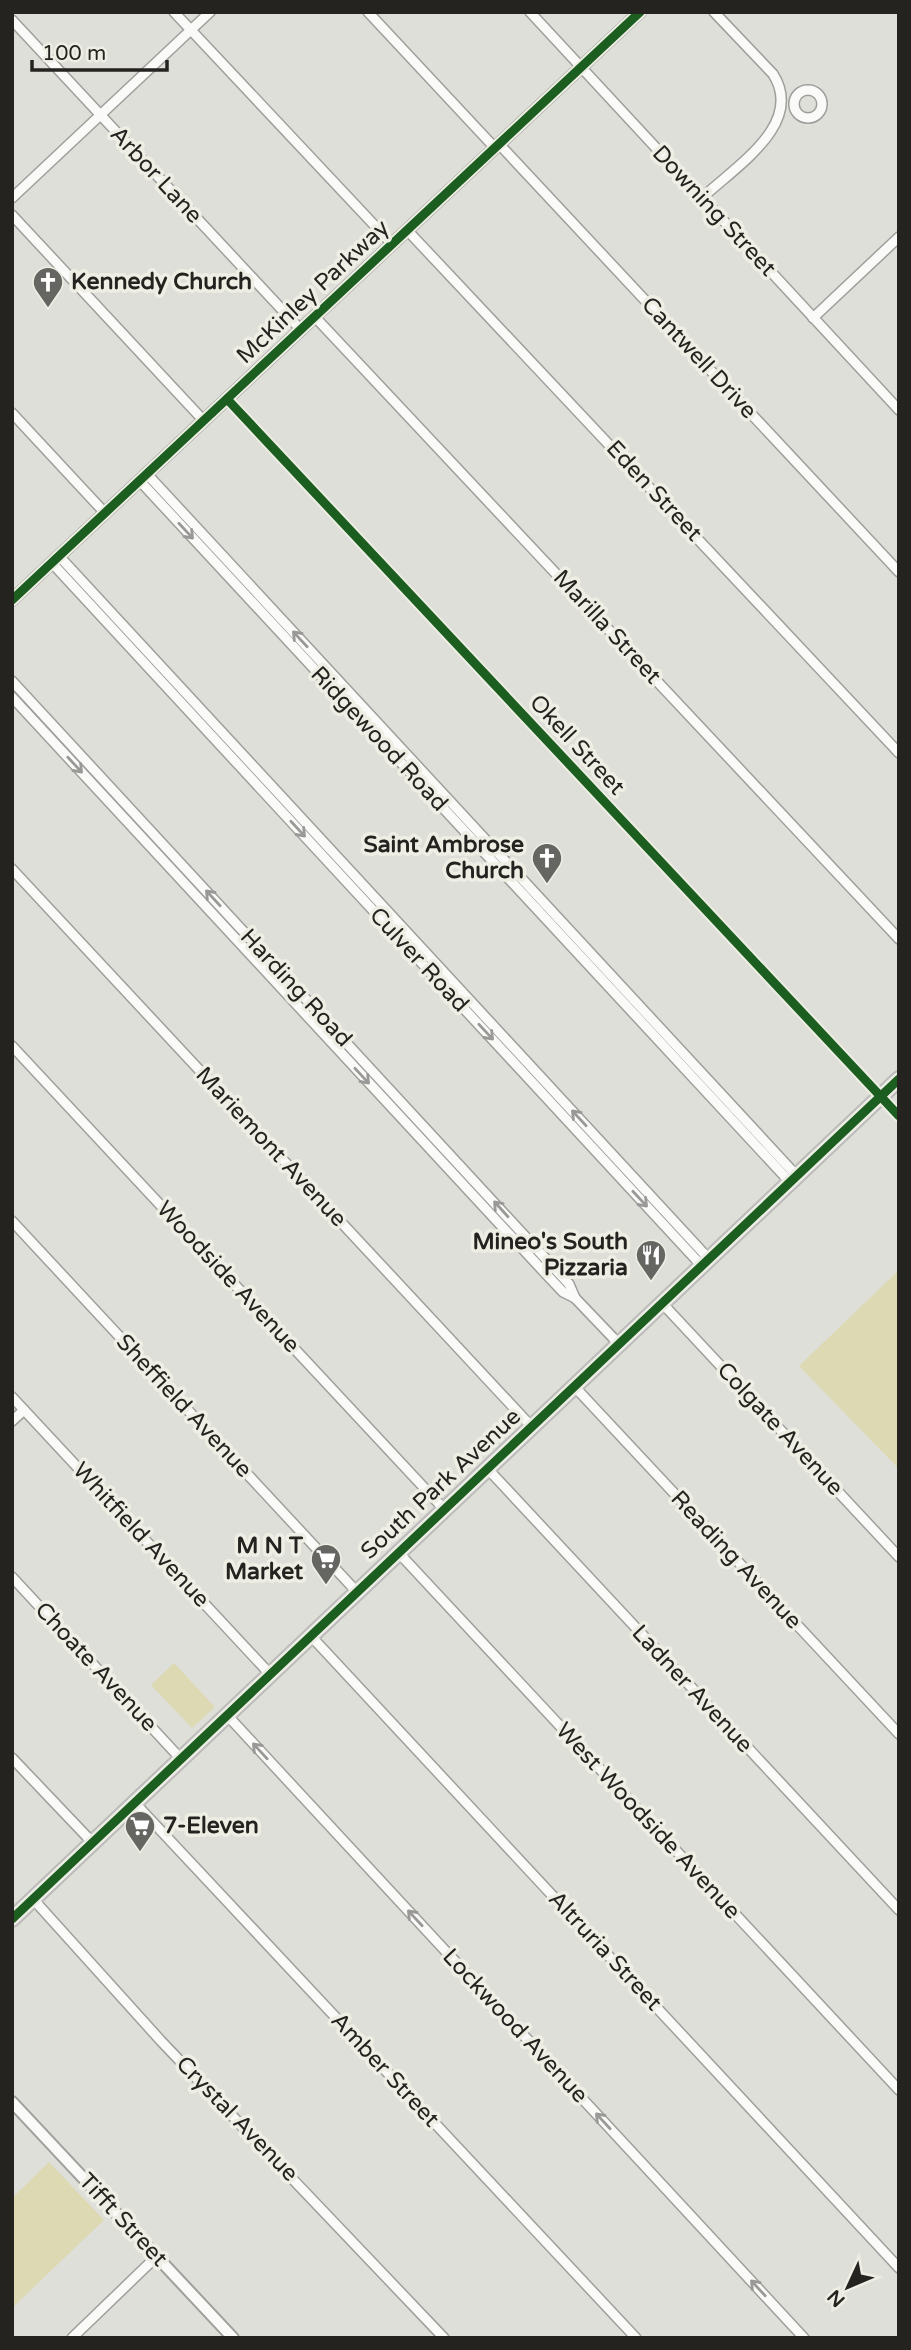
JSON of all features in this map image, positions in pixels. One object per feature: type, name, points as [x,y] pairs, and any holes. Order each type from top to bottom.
[{"type":"main road","name":"South Park Avenue","points":[[12,1919],[530,1425],[899,1079]]},
{"type":"street","points":[[174,12],[391,244]]},
{"type":"street","points":[[12,198],[210,12]]},
{"type":"street","name":"Cantwell Drive","points":[[368,12],[899,572]]},
{"type":"street","name":"Downing Street","points":[[530,12],[899,410]]},
{"type":"street","name":"McKinley Parkway","points":[[12,600],[640,12]]},
{"type":"street","points":[[702,198],[774,130],[783,103],[779,83],[773,74],[715,12]]},
{"type":"street","name":"Arbor Lane","points":[[12,20],[301,330]]},
{"type":"street","points":[[783,103],[794,105]]},
{"type":"street","points":[[12,215],[204,421]]},
{"type":"street","name":"Eden Street","points":[[407,230],[899,753]]},
{"type":"street","points":[[813,318],[899,237]]},
{"type":"street","name":"Marilla Street","points":[[315,317],[899,939]]},
{"type":"street","name":"Okell Street","points":[[227,399],[899,1116]]},
{"type":"street","points":[[12,413],[105,513]]},
{"type":"street","name":"Ridgewood Road","points":[[144,478],[792,1178]]},
{"type":"street","name":"Culver Road","points":[[55,559],[705,1261]]},
{"type":"street","name":"Harding Road","points":[[12,681],[569,1284],[575,1298]]},
{"type":"street","name":"Harding Road","points":[[12,697],[563,1292],[575,1298],[618,1343]]},
{"type":"street","points":[[47,734],[55,727]]},
{"type":"street","points":[[115,809],[123,801]]},
{"type":"street","name":"Mariemont Avenue","points":[[12,869],[530,1425]]},
{"type":"street","points":[[183,882],[191,874]]},
{"type":"street","points":[[253,959],[262,951]]},
{"type":"street","points":[[323,1034],[332,1026]]},
{"type":"street","name":"Woodside Avenue","points":[[12,1046],[443,1508]]},
{"type":"street","points":[[390,1106],[399,1098]]},
{"type":"street","points":[[461,1182],[469,1175]]},
{"type":"street","name":"Sheffield Avenue","points":[[12,1221],[356,1591]]},
{"type":"street","name":"Colgate Avenue","points":[[661,1302],[899,1556]]},
{"type":"street","name":"Reading Avenue","points":[[573,1385],[899,1734]]},
{"type":"street","name":"Whitfield Avenue","points":[[12,1397],[269,1673]]},
{"type":"street","points":[[12,1421],[24,1410]]},
{"type":"street","name":"Ladner Avenue","points":[[486,1468],[899,1910]]},
{"type":"street","name":"West Woodside Avenue","points":[[397,1552],[899,2090]]},
{"type":"street","name":"Choate Avenue","points":[[12,1577],[180,1758]]},
{"type":"street","name":"Altruria Street","points":[[310,1635],[899,2268]]},
{"type":"street","name":"Lockwood Avenue","points":[[226,1714],[804,2338]]},
{"type":"street","points":[[12,1758],[92,1842]]},
{"type":"street","name":"Amber Street","points":[[134,1802],[636,2338]]},
{"type":"street","name":"Crystal Avenue","points":[[33,1899],[161,2041],[444,2338]]},
{"type":"street","name":"Tifft Street","points":[[12,2102],[233,2338]]},
{"type":"street","points":[[72,2338],[157,2256]]},
{"type":"shaded area","points":[[899,1270],[899,1469],[799,1366]]},
{"type":"shaded area","points":[[174,1663],[215,1707],[192,1728],[151,1685]]},
{"type":"shaded area","points":[[49,2162],[104,2220],[12,2308],[12,2198]]},
{"type":"cycle path","points":[[12,600],[640,12]]},
{"type":"cycle path","points":[[227,399],[899,1116]]},
{"type":"cycle path","points":[[12,1919],[899,1079]]},
{"type":"place","name":"Kennedy Church","points":[[48,309]]},
{"type":"place","name":"Saint Ambrose Church","points":[[547,885]]},
{"type":"place","name":"Mineo's South Pizzaria","points":[[651,1282]]},
{"type":"place","name":"M N T Market","points":[[326,1586]]},
{"type":"place","name":"7-Eleven","points":[[140,1853]]}]
